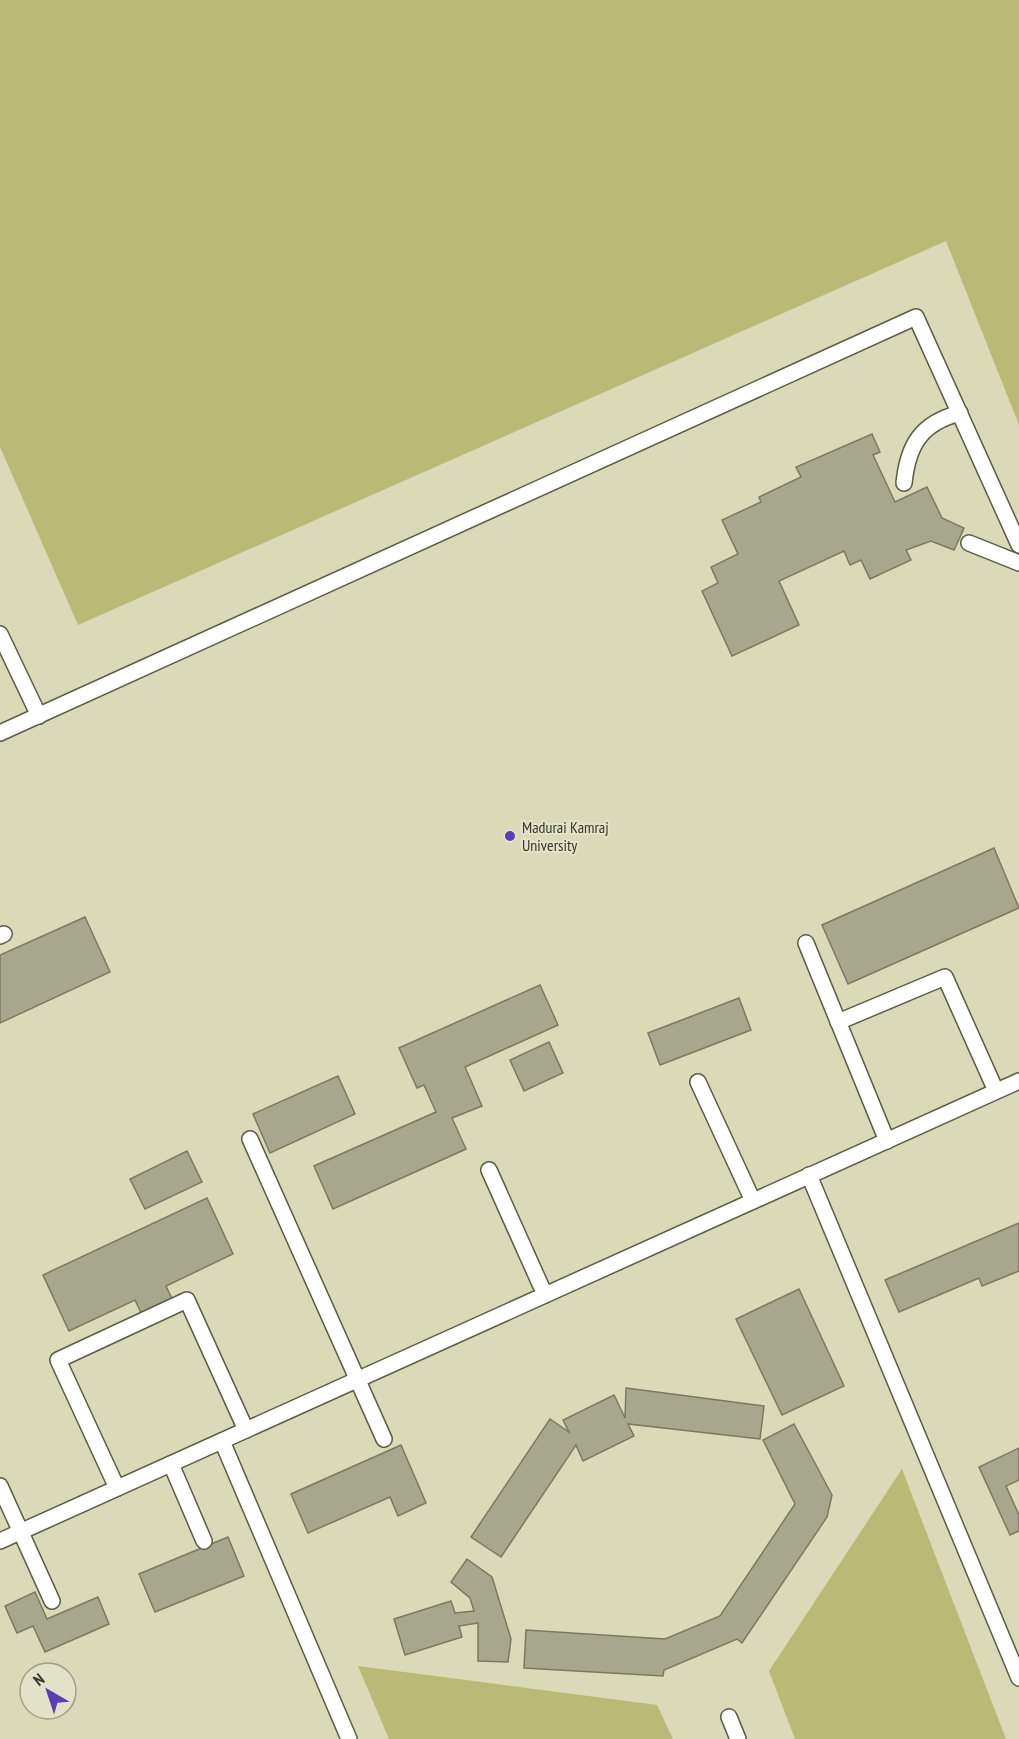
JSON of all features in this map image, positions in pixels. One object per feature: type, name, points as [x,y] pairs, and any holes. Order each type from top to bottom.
[{"type":"lane","points":[[0,733],[916,317],[1019,545]]},
{"type":"lane","points":[[904,483],[907,461],[915,442],[922,433],[938,420],[960,413]]},
{"type":"lane","points":[[969,543],[1019,563]]},
{"type":"lane","points":[[0,634],[39,716]]},
{"type":"lane","points":[[806,943],[887,1141]]},
{"type":"lane","points":[[838,1022],[945,977],[996,1091]]},
{"type":"lane","points":[[0,1541],[1019,1081]]},
{"type":"lane","points":[[698,1082],[753,1201]]},
{"type":"lane","points":[[250,1138],[384,1439]]},
{"type":"lane","points":[[489,1170],[546,1295]]},
{"type":"lane","points":[[809,1175],[1019,1678]]},
{"type":"lane","points":[[117,1488],[58,1360],[187,1300],[246,1430]]},
{"type":"lane","points":[[222,1441],[349,1739]]},
{"type":"lane","points":[[171,1464],[204,1540]]},
{"type":"lane","points":[[0,1486],[52,1601]]},
{"type":"lane","points":[[729,1717],[738,1739]]},
{"type":"shaded area","name":"Madurai Kamraj University","points":[[0,0],[1019,0],[1019,1739],[0,1739]]},
{"type":"shaded area","points":[[0,0],[1019,0],[1019,425],[946,241],[78,625],[0,447]]},
{"type":"shaded area","points":[[902,1469],[1006,1739],[795,1739],[769,1671]]},
{"type":"shaded area","points":[[358,1666],[657,1705],[673,1739],[389,1739]]},
{"type":"building","points":[[872,434],[880,452],[873,455],[895,502],[927,487],[942,518],[964,528],[954,550],[931,541],[906,550],[911,560],[870,579],[861,560],[850,565],[844,551],[779,581],[799,625],[732,656],[702,591],[718,583],[711,567],[738,554],[722,520],[761,502],[759,497],[801,477],[796,467]]},
{"type":"building","points":[[994,848],[1019,908],[848,984],[822,925]]},
{"type":"building","points":[[85,917],[110,972],[0,1023],[0,955]]},
{"type":"building","points":[[540,985],[558,1025],[465,1067],[482,1106],[452,1118],[466,1149],[333,1209],[314,1166],[436,1112],[424,1085],[417,1088],[399,1048]]},
{"type":"building","points":[[739,998],[751,1030],[660,1065],[648,1033]]},
{"type":"building","points":[[549,1042],[563,1073],[524,1091],[510,1060]]},
{"type":"building","points":[[338,1076],[355,1114],[270,1153],[253,1114]]},
{"type":"building","points":[[187,1151],[202,1182],[145,1209],[130,1179]]},
{"type":"building","points":[[207,1198],[233,1254],[166,1286],[174,1303],[143,1317],[135,1300],[69,1331],[43,1275]]},
{"type":"building","points":[[1019,1223],[1019,1271],[982,1286],[979,1278],[899,1312],[885,1280]]},
{"type":"building","points":[[799,1289],[844,1386],[782,1415],[736,1319]]},
{"type":"building","points":[[626,1388],[764,1406],[760,1439],[628,1424],[634,1436],[583,1461],[576,1445],[501,1557],[471,1537],[550,1419],[569,1432],[563,1420],[614,1395],[625,1418]]},
{"type":"building","points":[[794,1424],[832,1495],[827,1517],[742,1643],[737,1639],[664,1670],[663,1676],[524,1668],[526,1630],[665,1639],[720,1616],[795,1504],[763,1440]]},
{"type":"building","points":[[401,1445],[426,1503],[398,1516],[390,1497],[308,1533],[291,1494]]},
{"type":"building","points":[[1019,1448],[1019,1480],[1006,1486],[1019,1515],[1019,1531],[1010,1535],[979,1467]]},
{"type":"building","points":[[228,1537],[244,1576],[155,1612],[139,1574]]},
{"type":"building","points":[[467,1559],[492,1577],[511,1639],[508,1662],[478,1661],[478,1623],[459,1626],[462,1637],[405,1655],[394,1619],[451,1601],[455,1613],[474,1611],[470,1598],[451,1582]]},
{"type":"building","points":[[35,1592],[47,1619],[98,1597],[109,1624],[45,1652],[33,1626],[17,1633],[5,1606]]},
{"type":"place","name":"Madurai Kamraj University","points":[[510,836]]}]
